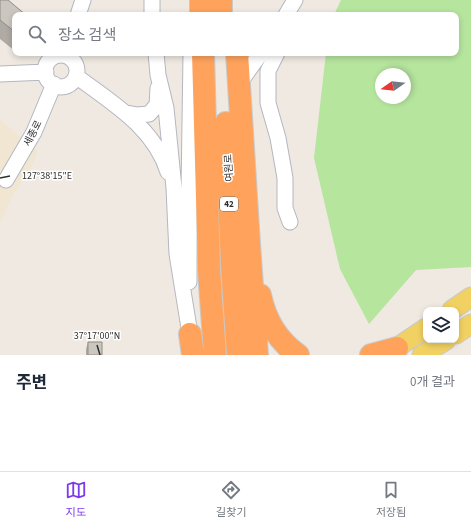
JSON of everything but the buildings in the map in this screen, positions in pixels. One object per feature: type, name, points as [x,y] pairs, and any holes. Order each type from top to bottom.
[{"type":"highway","points":[[201,0],[201,12]]},
{"type":"highway","points":[[220,0],[221,12]]},
{"type":"highway","points":[[235,0],[235,12]]},
{"type":"highway","name":"42","points":[[202,56],[209,270],[216,355]]},
{"type":"highway","name":"여원로","points":[[223,56],[232,266],[238,355]]},
{"type":"highway","points":[[237,56],[248,244],[256,349]]},
{"type":"highway","points":[[248,244],[261,299],[270,322],[280,339],[289,349],[298,355]]},
{"type":"highway","points":[[371,355],[392,352]]},
{"type":"main road","points":[[456,307],[471,297]]},
{"type":"main road","points":[[459,332],[471,324]]},
{"type":"main road","points":[[392,352],[423,330]]},
{"type":"main road","points":[[422,355],[441,343]]},
{"type":"street","points":[[79,12],[83,0]]},
{"type":"street","points":[[152,0],[152,12]]},
{"type":"street","points":[[192,0],[192,12]]},
{"type":"street","points":[[288,12],[295,0]]},
{"type":"street","points":[[300,12],[306,0]]},
{"type":"street","points":[[58,56],[52,58],[48,62],[46,72],[50,81],[54,84],[65,86],[74,81],[76,76],[76,66],[68,56]]},
{"type":"street","points":[[125,113],[137,115],[149,114],[157,104],[158,75],[156,56]]},
{"type":"street","points":[[190,350],[188,191],[191,56]]},
{"type":"street","points":[[238,85],[259,56]]},
{"type":"street","points":[[276,56],[268,71],[268,103],[278,138],[285,178],[285,208],[290,222]]},
{"type":"street","points":[[0,74],[46,72]]},
{"type":"street","points":[[158,75],[166,108],[174,188],[177,254],[190,350]]},
{"type":"street","points":[[76,76],[140,125],[151,138],[165,161],[174,188]]},
{"type":"street","name":"세종로","points":[[6,180],[34,132],[54,84]]},
{"type":"shaded area","points":[[0,120],[37,151],[34,162],[13,195],[0,223]]},
{"type":"green space","points":[[341,0],[471,0],[471,267],[416,270],[369,324],[340,269],[314,158],[326,56],[459,56],[459,12],[335,12]]}]
